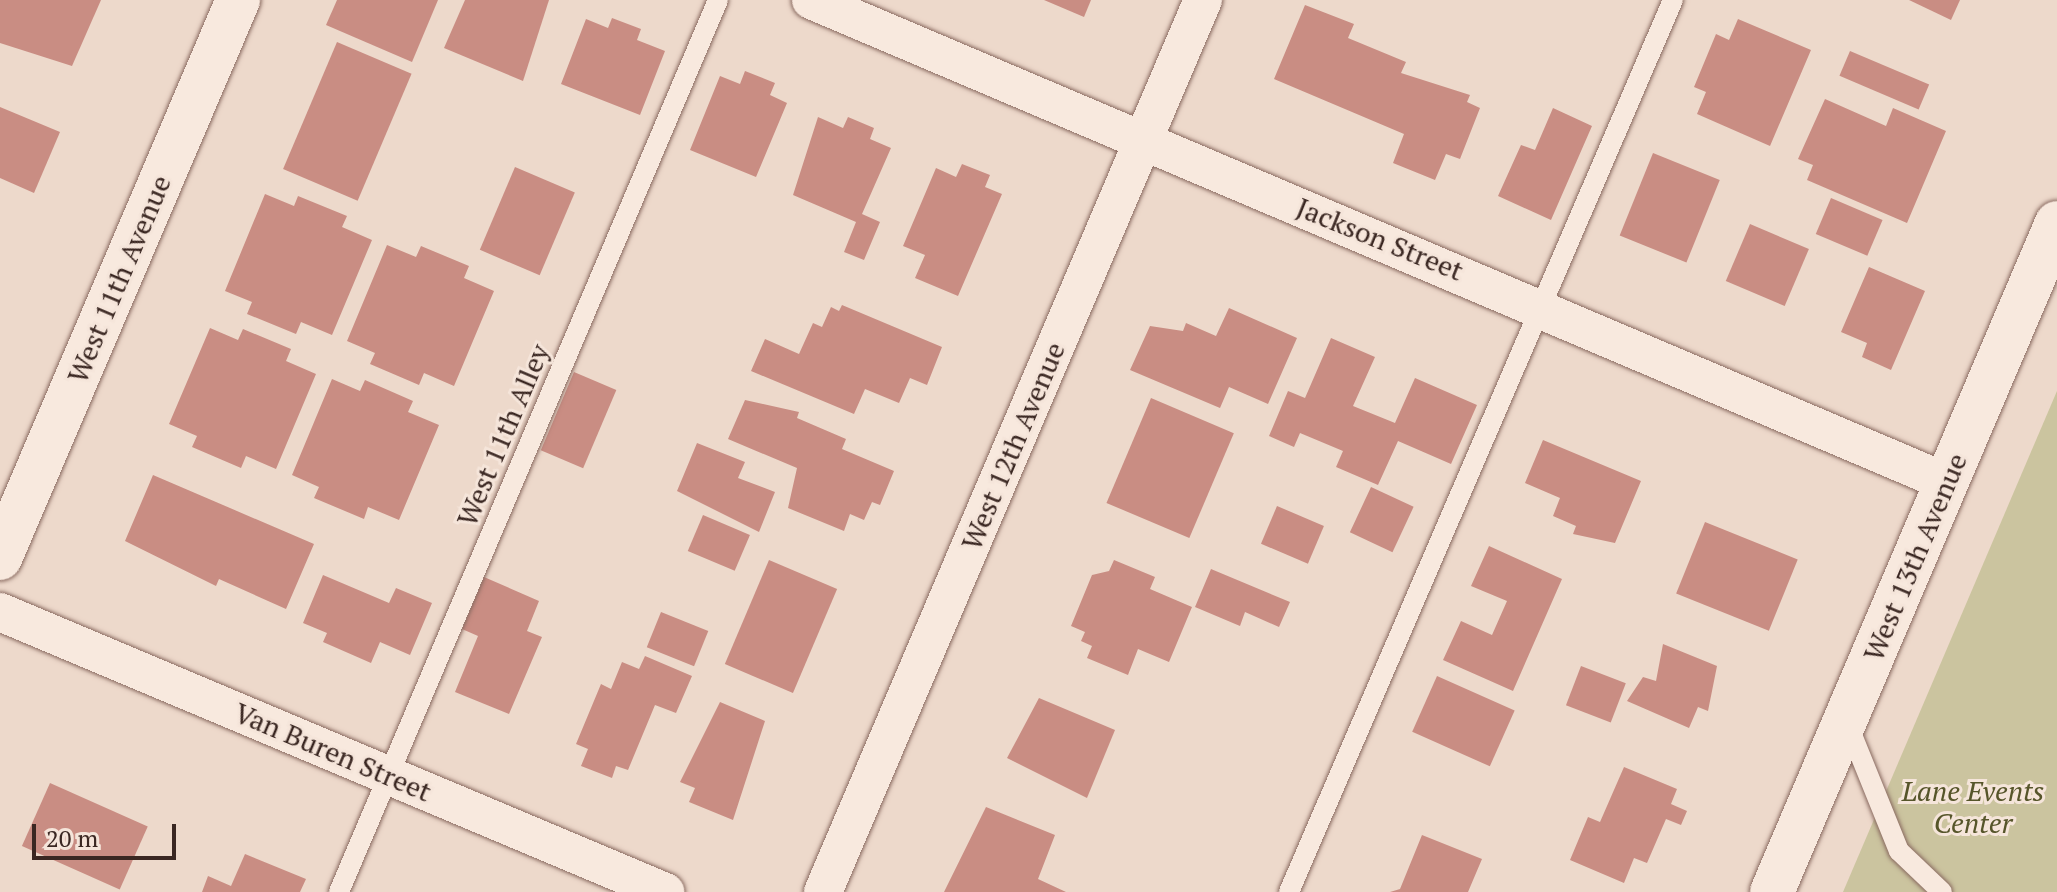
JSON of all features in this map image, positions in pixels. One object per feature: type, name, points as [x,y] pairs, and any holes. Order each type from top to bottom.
[{"type":"main road","name":"West 11th Avenue","points":[[0,558],[238,0]]},
{"type":"main road","name":"West 13th Avenue","points":[[1772,892],[2057,223]]},
{"type":"street","name":"Jackson Street","points":[[811,0],[1541,305],[1946,482]]},
{"type":"street","name":"West 12th Avenue","points":[[823,892],[1203,0]]},
{"type":"street","name":"Van Buren Street","points":[[0,612],[665,892]]},
{"type":"lane","name":"West 11th Alley","points":[[339,892],[718,0]]},
{"type":"lane","points":[[1289,892],[1673,0]]},
{"type":"lane","points":[[1846,721],[1899,851],[1942,892]]},
{"type":"green space","name":"Lane Events Center","points":[[2057,391],[2057,892],[1843,892]]},
{"type":"building","points":[[0,0],[101,0],[72,66],[0,43]]},
{"type":"building","points":[[337,0],[438,0],[412,62],[326,25]]},
{"type":"building","points":[[465,0],[549,0],[523,81],[444,48]]},
{"type":"building","points":[[1044,0],[1091,0],[1084,17]]},
{"type":"building","points":[[1909,0],[1960,0],[1951,20]]},
{"type":"building","points":[[1305,5],[1354,24],[1348,38],[1406,62],[1401,73],[1470,95],[1467,102],[1480,108],[1460,159],[1446,154],[1435,180],[1393,163],[1404,134],[1274,79]]},
{"type":"building","points":[[612,18],[641,29],[637,40],[665,51],[640,115],[561,84],[586,19],[608,28]]},
{"type":"building","points":[[1738,19],[1811,50],[1770,146],[1697,114],[1706,92],[1694,87],[1716,34],[1729,40]]},
{"type":"building","points":[[337,42],[412,74],[358,201],[283,169]]},
{"type":"building","points":[[1850,51],[1929,85],[1919,109],[1839,76]]},
{"type":"building","points":[[745,71],[775,83],[770,95],[787,103],[756,177],[690,150],[720,76],[740,84]]},
{"type":"building","points":[[1825,99],[1886,126],[1893,108],[1946,131],[1907,223],[1807,180],[1813,165],[1798,159]]},
{"type":"building","points":[[0,107],[60,132],[34,193],[0,178]]},
{"type":"building","points":[[1553,108],[1592,126],[1551,220],[1498,196],[1521,145],[1535,150]]},
{"type":"building","points":[[818,117],[843,128],[848,117],[874,128],[870,139],[891,148],[862,214],[880,222],[864,260],[844,252],[856,222],[793,195]]},
{"type":"building","points":[[1653,153],[1720,180],[1686,262],[1620,236]]},
{"type":"building","points":[[962,164],[990,175],[985,187],[1002,194],[958,296],[915,278],[925,255],[903,246],[936,168],[956,177]]},
{"type":"building","points":[[515,167],[575,192],[540,275],[480,250]]},
{"type":"building","points":[[265,194],[294,206],[298,196],[347,216],[342,227],[372,240],[332,335],[301,322],[296,334],[247,314],[252,302],[225,291]]},
{"type":"building","points":[[1831,198],[1883,220],[1867,256],[1816,234]]},
{"type":"building","points":[[1750,224],[1809,249],[1785,306],[1726,281]]},
{"type":"building","points":[[387,245],[416,257],[421,246],[469,266],[464,278],[494,291],[454,386],[424,373],[419,385],[370,364],[375,353],[347,341]]},
{"type":"building","points":[[1869,267],[1925,291],[1891,370],[1862,357],[1867,343],[1841,332]]},
{"type":"building","points":[[842,305],[942,347],[927,385],[910,378],[899,403],[865,389],[854,414],[751,371],[765,339],[799,354],[813,323],[822,327],[831,307],[839,311]]},
{"type":"building","points":[[1229,308],[1297,338],[1268,404],[1229,387],[1220,408],[1130,370],[1150,326],[1183,331],[1186,323],[1216,336]]},
{"type":"building","points":[[210,328],[238,340],[243,329],[291,349],[286,361],[316,374],[276,469],[246,456],[241,468],[192,447],[197,436],[169,424]]},
{"type":"building","points":[[1331,338],[1375,357],[1353,406],[1395,423],[1415,378],[1477,405],[1451,464],[1398,441],[1378,485],[1336,467],[1343,451],[1300,433],[1294,447],[1269,436],[1288,391],[1305,398]]},
{"type":"building","points":[[574,372],[616,390],[583,468],[541,450]]},
{"type":"building","points":[[332,379],[360,391],[365,380],[413,401],[408,412],[439,425],[399,520],[368,507],[364,519],[314,498],[319,487],[292,475]]},
{"type":"building","points":[[1151,398],[1234,433],[1189,538],[1106,503]]},
{"type":"building","points":[[745,400],[799,412],[797,418],[846,439],[842,449],[894,471],[880,505],[872,502],[864,520],[850,514],[844,531],[788,508],[797,468],[728,439]]},
{"type":"building","points":[[1543,440],[1641,481],[1615,543],[1573,534],[1576,526],[1553,516],[1560,498],[1525,483]]},
{"type":"building","points":[[697,443],[745,462],[738,478],[775,492],[759,532],[677,491]]},
{"type":"building","points":[[153,475],[314,544],[286,609],[219,579],[216,586],[125,541]]},
{"type":"building","points":[[1371,487],[1414,507],[1392,552],[1350,532]]},
{"type":"building","points":[[1277,506],[1324,526],[1308,564],[1261,544]]},
{"type":"building","points":[[703,515],[750,535],[735,571],[688,551]]},
{"type":"building","points":[[1705,522],[1798,559],[1769,631],[1676,593]]},
{"type":"building","points":[[1489,546],[1562,579],[1513,691],[1443,660],[1461,621],[1492,635],[1507,601],[1471,586]]},
{"type":"building","points":[[769,560],[837,589],[793,693],[725,664]]},
{"type":"building","points":[[1114,560],[1155,577],[1150,589],[1192,607],[1169,662],[1138,649],[1128,675],[1087,658],[1092,646],[1081,641],[1085,632],[1071,626],[1092,575],[1109,571]]},
{"type":"building","points":[[1211,569],[1290,602],[1279,627],[1245,612],[1240,626],[1195,607]]},
{"type":"building","points":[[323,575],[389,603],[396,588],[432,603],[410,655],[380,642],[371,663],[323,642],[327,633],[303,623]]},
{"type":"building","points":[[484,577],[539,601],[527,631],[542,637],[509,714],[455,692],[478,636],[462,629]]},
{"type":"building","points":[[661,612],[708,631],[694,666],[647,647]]},
{"type":"building","points":[[1663,644],[1717,666],[1708,711],[1698,707],[1689,728],[1627,701],[1643,677],[1656,681]]},
{"type":"building","points":[[645,656],[692,676],[676,713],[655,705],[628,770],[616,766],[612,778],[581,766],[588,749],[576,744],[601,684],[611,689],[622,662],[639,669]]},
{"type":"building","points":[[1581,666],[1626,683],[1611,722],[1566,705]]},
{"type":"building","points":[[1437,676],[1515,711],[1490,766],[1412,732]]},
{"type":"building","points":[[1039,698],[1115,730],[1087,798],[1007,758]]},
{"type":"building","points":[[720,702],[765,721],[733,820],[689,802],[695,788],[680,782]]},
{"type":"building","points":[[1624,767],[1677,789],[1671,804],[1687,811],[1681,825],[1666,819],[1647,863],[1634,858],[1624,883],[1570,860],[1588,817],[1600,822]]},
{"type":"building","points":[[50,783],[148,827],[120,890],[22,846]]},
{"type":"building","points":[[986,807],[1055,835],[1038,879],[1066,892],[944,892]]},
{"type":"building","points":[[1422,835],[1482,859],[1468,892],[1390,892],[1400,889]]},
{"type":"building","points":[[245,854],[306,879],[300,892],[202,892],[208,876],[231,886]]}]
